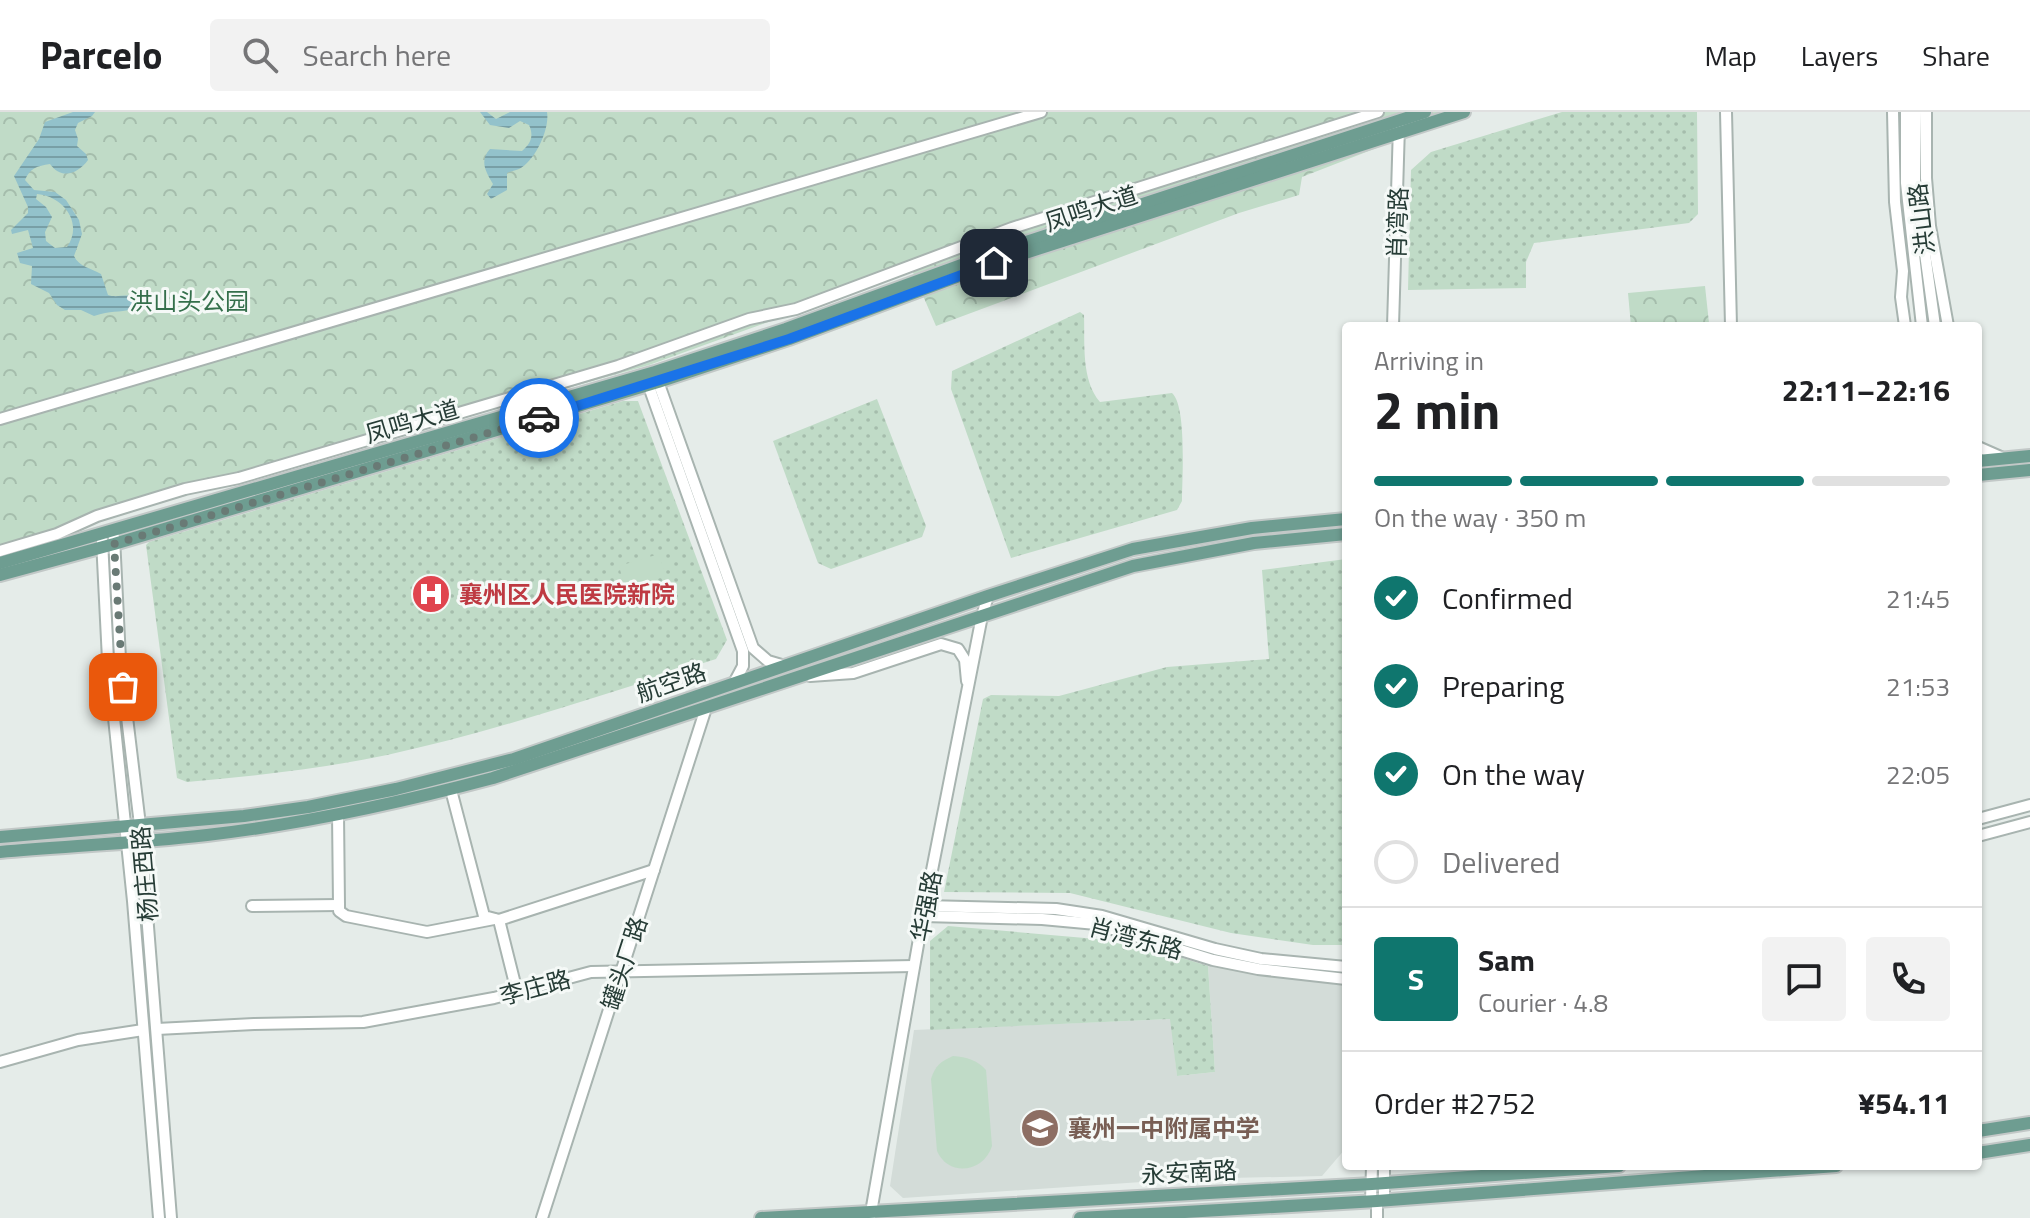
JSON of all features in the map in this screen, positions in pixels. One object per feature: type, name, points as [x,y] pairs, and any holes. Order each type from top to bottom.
[{"type":"main road","name":"凤鸣大道","points":[[1399,126],[1425,112]]},
{"type":"main road","name":"凤鸣大道","points":[[0,575],[108,539],[652,379],[786,329],[973,266],[1399,126],[1464,112]]},
{"type":"main road","points":[[1982,461],[2030,456]]},
{"type":"main road","points":[[1982,475],[2030,470]]},
{"type":"main road","name":"航空路","points":[[0,837],[308,807],[396,789],[514,759],[1133,549],[1252,528],[1342,519]]},
{"type":"main road","name":"航空路","points":[[0,852],[206,835],[338,814],[451,790],[1133,566],[1254,543],[1342,534]]},
{"type":"main road","name":"凤鸣大道","points":[[0,563],[108,539]]},
{"type":"main road","points":[[1982,1130],[2030,1123]]},
{"type":"main road","points":[[1982,1152],[2030,1145]]},
{"type":"main road","name":"永安南路","points":[[761,1218],[871,1215],[1562,1170]]},
{"type":"main road","name":"永安南路","points":[[1080,1218],[1378,1201],[1784,1170]]},
{"type":"street","points":[[0,419],[1041,112]]},
{"type":"street","points":[[0,551],[185,489],[239,478],[618,366],[749,319],[796,309],[966,244],[1378,112]]},
{"type":"street","points":[[1726,112],[1731,322]]},
{"type":"street","points":[[1893,112],[1895,202],[1903,271],[1901,297],[1904,322]]},
{"type":"street","name":"洪山路","points":[[1906,112],[1906,183],[1922,322]]},
{"type":"street","name":"洪山路","points":[[1916,112],[1915,181],[1934,322]]},
{"type":"street","points":[[1926,112],[1930,226],[1947,322]]},
{"type":"street","name":"肖湾路","points":[[1393,322],[1399,126]]},
{"type":"street","points":[[652,379],[753,648],[768,661],[785,666]]},
{"type":"street","points":[[652,379],[743,651],[743,666],[734,683]]},
{"type":"street","points":[[1982,449],[2005,458]]},
{"type":"street","name":"杨庄西路","points":[[108,539],[140,825],[171,1218]]},
{"type":"street","name":"杨庄西路","points":[[108,539],[108,660],[159,1218]]},
{"type":"street","name":"华强路","points":[[871,1215],[924,911],[988,596]]},
{"type":"street","points":[[796,678],[853,673],[941,644],[958,649],[965,660],[968,693]]},
{"type":"street","name":"罐头厂路","points":[[542,1218],[706,708]]},
{"type":"street","points":[[451,790],[484,916],[496,920]]},
{"type":"street","points":[[1982,818],[2030,805]]},
{"type":"street","points":[[338,814],[339,911],[346,916],[427,932],[496,920],[654,870]]},
{"type":"street","points":[[1982,835],[2030,822]]},
{"type":"street","points":[[252,906],[339,905]]},
{"type":"street","name":"肖湾东路","points":[[924,911],[1056,909],[1102,916],[1261,959],[1342,967]]},
{"type":"street","name":"肖湾东路","points":[[924,911],[1096,924],[1213,960],[1258,969],[1342,979]]},
{"type":"street","points":[[496,920],[517,992]]},
{"type":"street","name":"李庄路","points":[[157,1029],[363,1022],[517,992],[591,972],[914,966]]},
{"type":"street","points":[[0,1062],[78,1040],[143,1030]]},
{"type":"street","points":[[1373,1170],[1378,1183]]},
{"type":"street","points":[[1377,1218],[1378,1183],[1383,1170]]},
{"type":"shaded area","name":"襄州一中附属中学","points":[[1208,966],[1342,985],[1342,1153],[1322,1176],[1186,1179],[903,1198],[890,1186],[914,1030],[1171,1019],[1177,1076],[1215,1072]]},
{"type":"green space","name":"洪山头公园","points":[[0,112],[1469,112],[1302,177],[1299,195],[1239,213],[936,326],[912,270],[649,365],[0,548]]},
{"type":"green space","points":[[1562,112],[1697,112],[1698,214],[1689,223],[1534,243],[1526,262],[1526,288],[1408,290],[1411,170],[1431,152]]},
{"type":"green space","points":[[1705,286],[1709,322],[1631,322],[1628,293]]},
{"type":"green space","points":[[1080,312],[1084,315],[1087,372],[1100,402],[1172,393],[1177,401],[1182,427],[1182,501],[1177,510],[1011,558],[951,389],[952,371]]},
{"type":"green space","points":[[877,399],[926,526],[922,537],[831,569],[818,563],[773,441]]},
{"type":"green space","name":"襄州区人民医院新院","points":[[623,401],[638,401],[727,640],[716,659],[511,723],[387,755],[262,775],[187,782],[177,778],[146,545],[149,542]]},
{"type":"green space","points":[[659,554],[666,576],[625,588],[619,566]]},
{"type":"green space","points":[[1342,560],[1342,945],[1313,945],[1231,933],[1070,893],[944,892],[983,699],[991,695],[1059,696],[1167,667],[1269,659],[1262,570]]},
{"type":"green space","points":[[948,926],[1131,942],[1208,966],[1215,1072],[1177,1076],[1170,1019],[930,1030],[930,941]]},
{"type":"green space","points":[[953,1056],[971,1060],[986,1070],[992,1146],[982,1162],[966,1168],[950,1165],[942,1160],[937,1151],[931,1079],[939,1064]]},
{"type":"water","points":[[73,112],[95,112],[78,123],[75,130],[77,146],[88,160],[84,165],[69,173],[59,172],[50,164],[41,166],[32,170],[25,180],[34,190],[55,192],[66,200],[79,220],[82,234],[74,256],[76,260],[101,274],[108,295],[136,299],[138,303],[133,309],[94,316],[81,310],[65,310],[49,293],[31,284],[32,266],[20,263],[17,253],[33,248],[28,230],[12,234],[11,230],[28,213],[14,176],[39,139],[45,122]],"holes":[[[37,194],[62,205],[72,220],[72,238],[67,247],[55,248],[46,241],[45,232],[52,217],[36,199]]]},
{"type":"water","points":[[480,112],[487,112],[496,119],[510,112],[547,112],[544,135],[536,152],[525,165],[507,173],[507,190],[491,199],[487,194],[493,184],[485,166],[487,153],[490,149],[522,151],[531,133],[529,125],[520,121],[509,128],[490,125]]},
{"type":"way so far","points":[[123,687],[114,544],[539,418]]},
{"type":"place","name":"襄州区人民医院新院","points":[[431,594]]},
{"type":"place","name":"襄州一中附属中学","points":[[1040,1128]]},
{"type":"route","points":[[539,418],[789,339],[994,263]]}]
